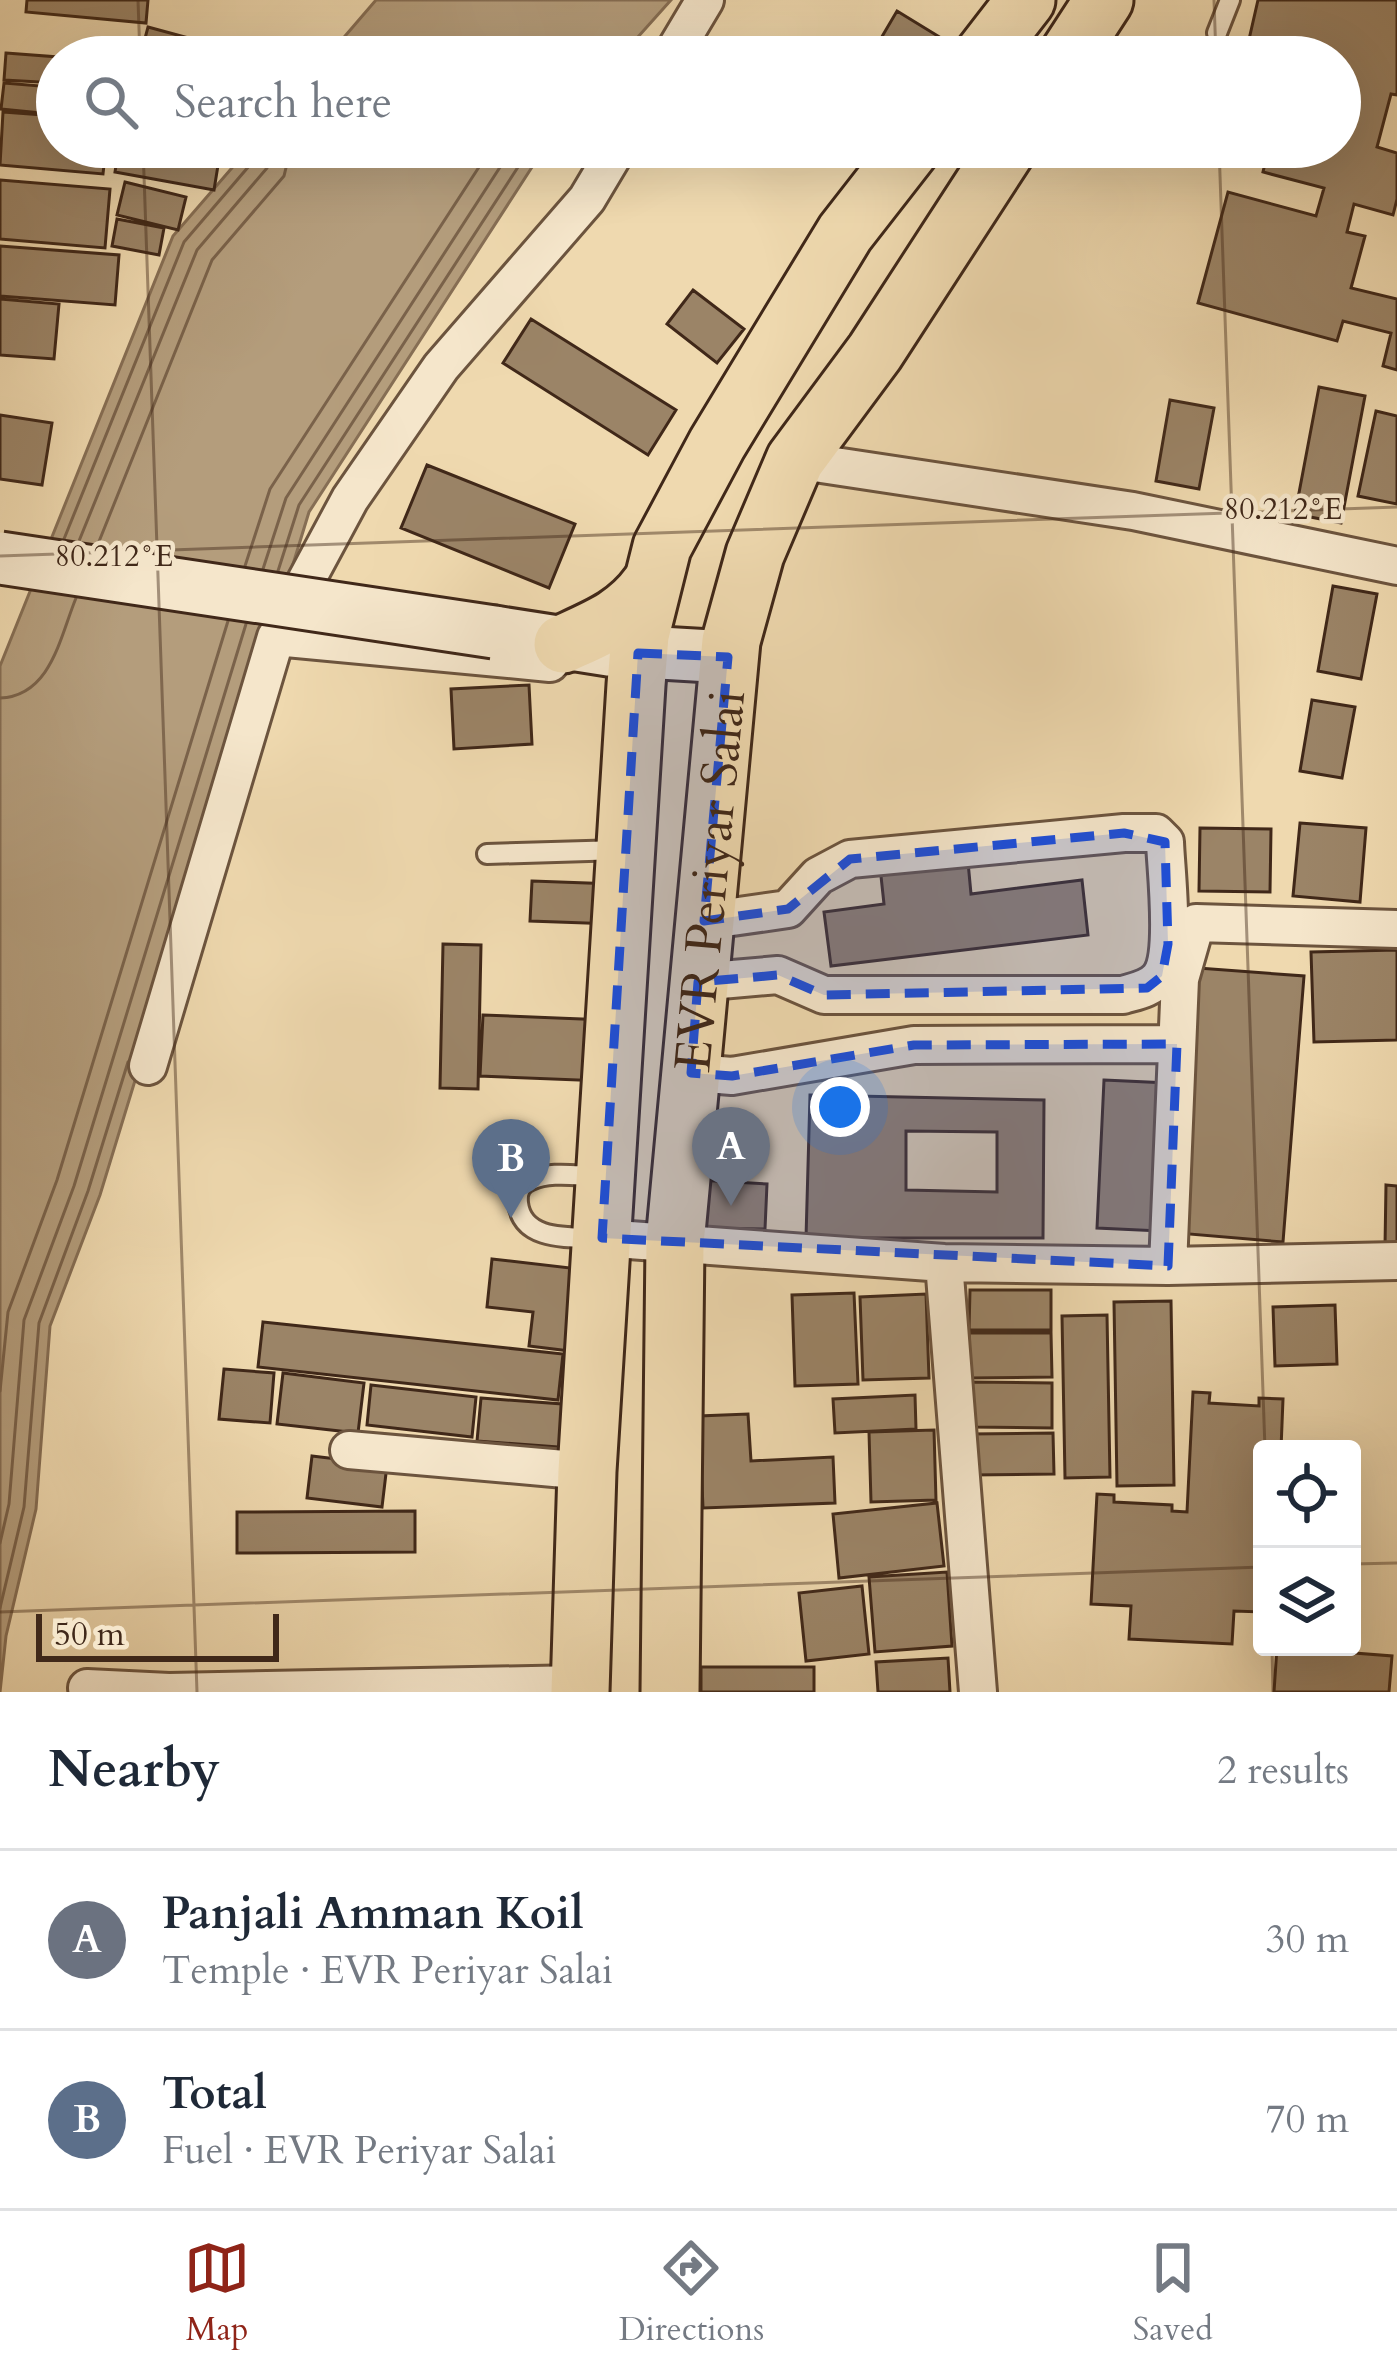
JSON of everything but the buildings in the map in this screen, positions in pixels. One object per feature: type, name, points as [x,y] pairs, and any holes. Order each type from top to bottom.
[{"type":"main road","points":[[998,36],[1026,0]]},
{"type":"main road","points":[[1080,36],[1104,0]]},
{"type":"main road","name":"EVR Periyar Salai","points":[[580,1688],[587,1471],[626,850],[603,649],[650,585],[662,547],[717,443],[845,233],[896,168]]},
{"type":"main road","name":"EVR Periyar Salai","points":[[670,1692],[674,1243],[686,1072],[728,657],[755,554],[795,460],[875,352],[994,168]]},
{"type":"main road","points":[[603,649],[616,620],[650,585]]},
{"type":"street","points":[[684,36],[705,0]]},
{"type":"street","points":[[148,1066],[275,637],[350,499],[441,367],[587,199],[605,168]]},
{"type":"street","points":[[795,460],[1133,511],[1397,566]]},
{"type":"street","points":[[0,558],[603,649],[728,657]]},
{"type":"street","points":[[275,637],[590,667],[603,649]]},
{"type":"street","points":[[698,982],[778,975],[824,995],[1124,994],[1148,988],[1162,976],[1168,944],[1166,842],[1156,833],[1124,833],[850,859],[818,876],[788,909],[704,921]]},
{"type":"street","points":[[1168,1266],[1180,979],[1196,923],[1397,929]]},
{"type":"street","points":[[686,1072],[732,1076],[914,1045],[1177,1044]]},
{"type":"street","points":[[602,1238],[944,1262],[1168,1266],[1397,1261]]},
{"type":"street","points":[[944,1262],[978,1692]]},
{"type":"street","points":[[349,1450],[587,1471]]},
{"type":"street","points":[[87,1688],[169,1692],[580,1688]]},
{"type":"lane","points":[[1217,33],[1231,0]]},
{"type":"lane","points":[[487,854],[626,850]]},
{"type":"lane","points":[[602,1238],[564,1237],[532,1229],[523,1220],[517,1196],[521,1186],[533,1178],[605,1176]]},
{"type":"highlighted area","points":[[638,653],[728,657],[704,921],[788,909],[850,859],[1124,833],[1165,842],[1168,944],[1162,976],[1147,988],[824,995],[778,975],[698,982],[691,1073],[732,1076],[914,1045],[1177,1044],[1168,1266],[602,1238]]},
{"type":"water","points":[[376,0],[671,0],[639,36],[345,36]]},
{"type":"water","points":[[232,168],[531,168],[309,512],[100,1195],[50,1326],[36,1509],[6,1636],[0,1692],[0,666],[173,236]]},
{"type":"place","name":"Panjali Amman Koil","points":[[731,1206]]},
{"type":"place","name":"Total","points":[[511,1218]]}]
